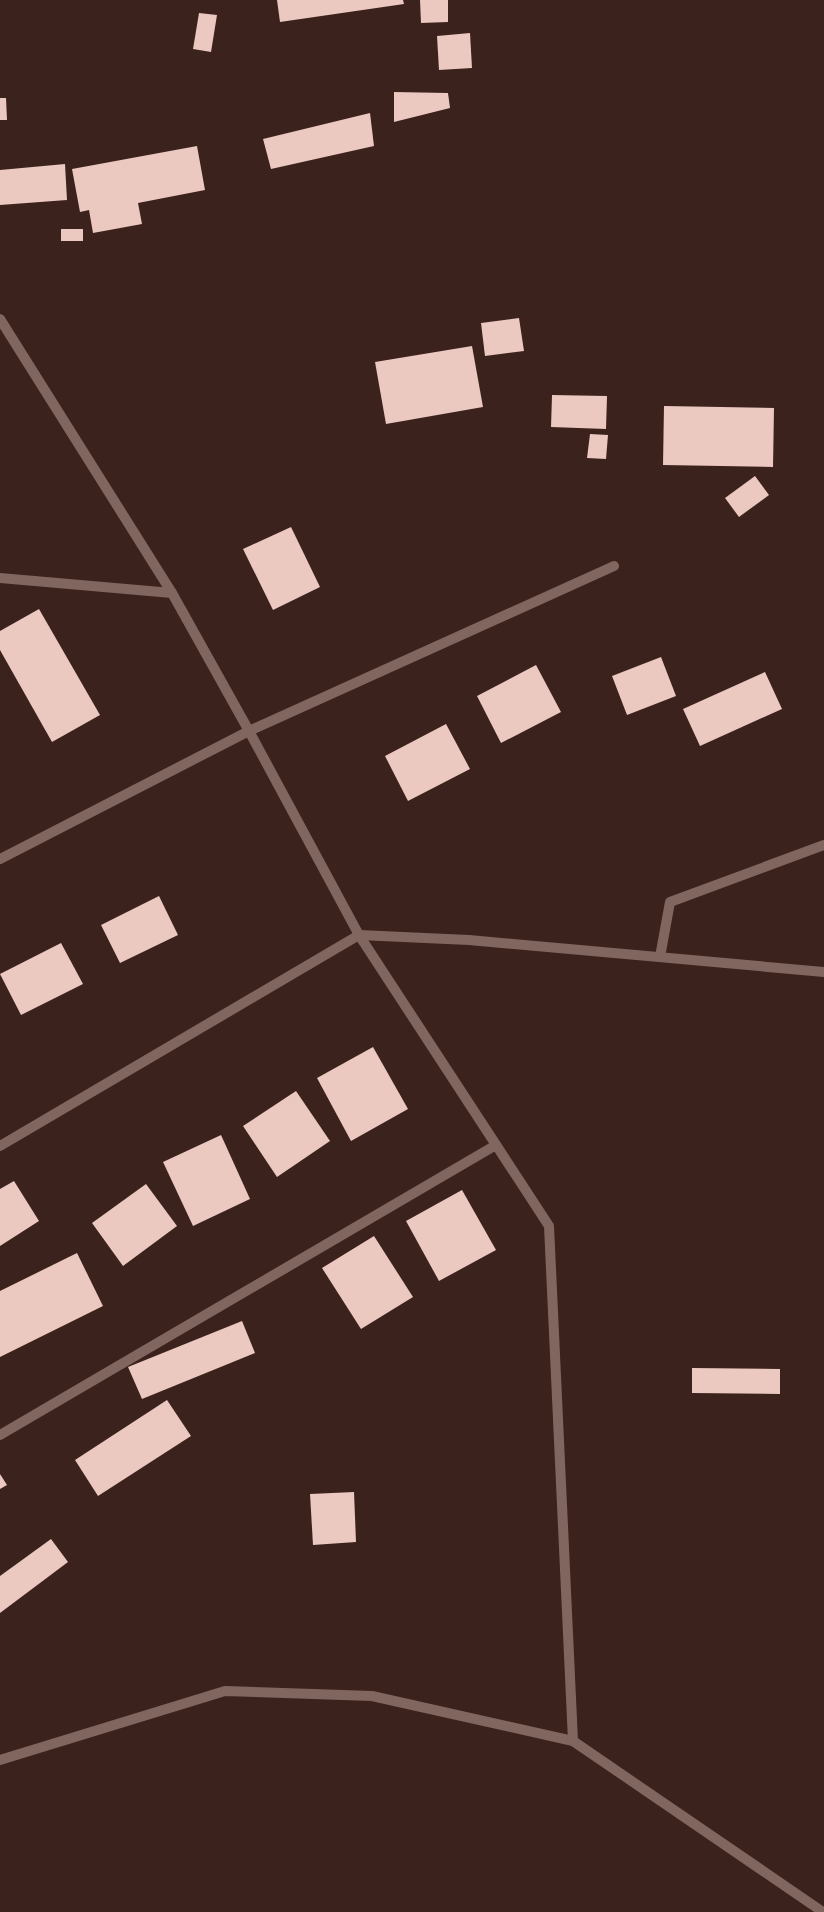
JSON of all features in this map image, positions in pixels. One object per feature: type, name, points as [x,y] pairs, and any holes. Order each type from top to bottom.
[{"type":"street","points":[[0,319],[172,594],[249,731],[358,936],[549,1226],[573,1741]]},
{"type":"street","points":[[0,858],[249,731],[614,566]]},
{"type":"street","points":[[0,578],[172,594]]},
{"type":"street","points":[[660,957],[670,902],[824,845]]},
{"type":"street","points":[[0,1146],[358,936],[469,940],[824,972]]},
{"type":"street","points":[[0,1435],[496,1145]]},
{"type":"street","points":[[0,1760],[225,1691],[372,1696],[573,1741],[823,1912]]},
{"type":"building","points":[[277,0],[403,0],[404,4],[280,22]]},
{"type":"building","points":[[420,0],[448,0],[448,22],[421,23]]},
{"type":"building","points":[[199,13],[217,15],[211,52],[193,49]]},
{"type":"building","points":[[470,33],[472,68],[439,70],[437,36]]},
{"type":"building","points":[[394,92],[448,93],[450,108],[394,122]]},
{"type":"building","points":[[0,98],[6,98],[7,120],[0,120]]},
{"type":"building","points":[[370,113],[374,146],[271,169],[263,139]]},
{"type":"building","points":[[197,146],[205,190],[138,203],[142,224],[93,233],[89,210],[80,212],[72,169]]},
{"type":"building","points":[[65,164],[67,200],[0,205],[0,170]]},
{"type":"building","points":[[61,229],[83,229],[83,241],[61,241]]},
{"type":"building","points":[[519,318],[524,351],[485,356],[481,323]]},
{"type":"building","points":[[472,346],[483,407],[386,424],[375,362]]},
{"type":"building","points":[[552,395],[607,396],[606,429],[551,427]]},
{"type":"building","points":[[664,406],[774,408],[773,467],[663,465]]},
{"type":"building","points":[[590,434],[608,435],[606,459],[587,458]]},
{"type":"building","points":[[755,476],[769,495],[739,517],[725,498]]},
{"type":"building","points":[[291,527],[320,587],[273,610],[243,549]]},
{"type":"building","points":[[39,609],[100,715],[52,742],[0,650],[0,631]]},
{"type":"building","points":[[661,657],[676,696],[627,715],[612,676]]},
{"type":"building","points":[[536,665],[561,712],[501,743],[477,696]]},
{"type":"building","points":[[765,672],[782,709],[700,746],[683,709]]},
{"type":"building","points":[[446,724],[470,769],[408,801],[385,756]]},
{"type":"building","points":[[159,896],[178,935],[120,963],[101,925]]},
{"type":"building","points":[[61,943],[83,984],[21,1015],[0,974]]},
{"type":"building","points":[[373,1047],[408,1109],[351,1141],[317,1078]]},
{"type":"building","points":[[296,1091],[330,1141],[277,1177],[243,1126]]},
{"type":"building","points":[[221,1135],[250,1199],[193,1226],[163,1162]]},
{"type":"building","points":[[14,1181],[39,1221],[0,1246],[0,1189]]},
{"type":"building","points":[[146,1184],[177,1226],[123,1266],[92,1223]]},
{"type":"building","points":[[462,1190],[496,1250],[439,1281],[406,1221]]},
{"type":"building","points":[[374,1236],[413,1297],[361,1329],[322,1268]]},
{"type":"building","points":[[77,1253],[103,1306],[0,1357],[0,1291]]},
{"type":"building","points":[[242,1321],[255,1353],[142,1399],[128,1367]]},
{"type":"building","points":[[692,1368],[780,1369],[780,1394],[692,1393]]},
{"type":"building","points":[[167,1400],[191,1436],[98,1496],[75,1460]]},
{"type":"building","points":[[0,1474],[7,1485],[0,1489]]},
{"type":"building","points":[[354,1492],[356,1542],[313,1545],[310,1494]]},
{"type":"building","points":[[51,1539],[68,1562],[0,1613],[0,1576]]}]
